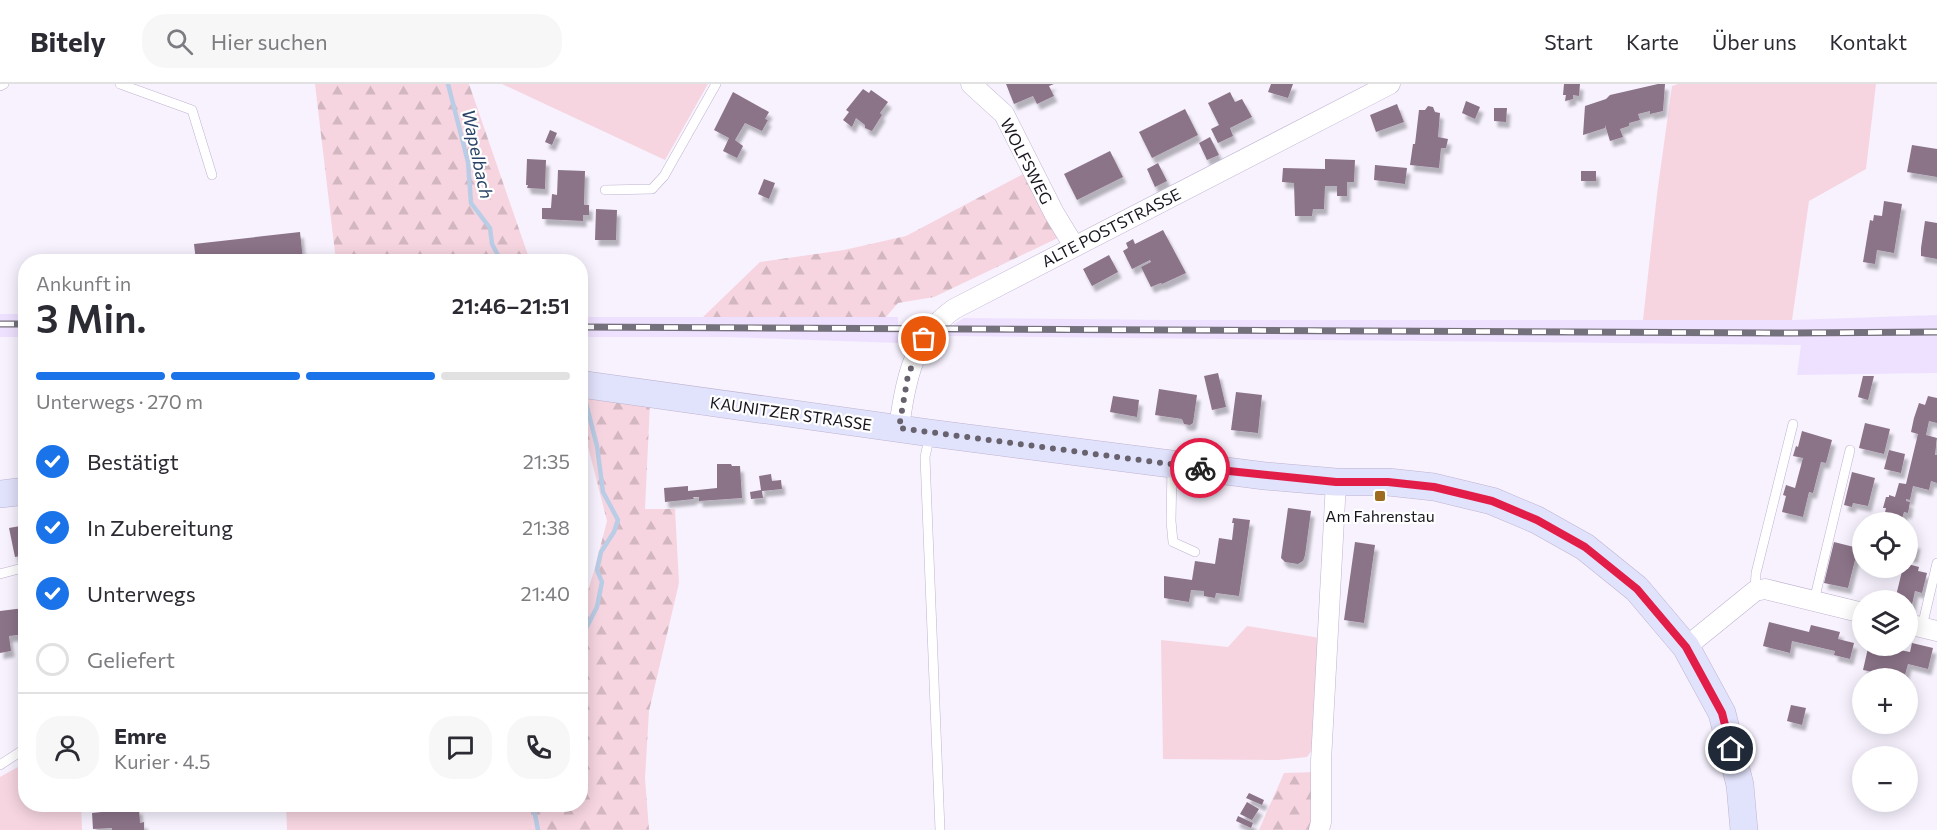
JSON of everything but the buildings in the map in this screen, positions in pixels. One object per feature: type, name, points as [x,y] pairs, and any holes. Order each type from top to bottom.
[{"type":"street","name":"WOLFSWEG","points":[[971,84],[1004,114],[1054,213],[1074,246]]},
{"type":"street","name":"ALTE POSTSTRASSE","points":[[899,428],[908,375],[924,339],[940,319],[976,296],[1369,89],[1390,84]]},
{"type":"street","name":"KAUNITZER STRASSE","points":[[588,385],[930,433],[1265,476],[1336,482],[1388,482],[1434,487],[1492,501],[1537,520],[1585,547],[1637,589],[1686,647],[1722,713],[1740,785],[1744,830]]},
{"type":"street","points":[[1319,830],[1336,482]]},
{"type":"street","points":[[0,494],[18,492]]},
{"type":"street","points":[[1686,647],[1755,591],[1765,589],[1852,610]]},
{"type":"lane","points":[[0,86],[4,84]]},
{"type":"lane","points":[[120,84],[192,110],[212,175]]},
{"type":"lane","points":[[605,190],[652,189],[664,176],[716,84]]},
{"type":"lane","points":[[1755,591],[1756,573],[1793,424]]},
{"type":"lane","points":[[930,433],[926,457],[940,830]]},
{"type":"lane","points":[[1814,601],[1850,450]]},
{"type":"lane","points":[[1172,464],[1173,542],[1195,552]]},
{"type":"lane","points":[[1922,627],[1937,562]]},
{"type":"lane","points":[[0,574],[18,569]]},
{"type":"lane","points":[[0,765],[18,753]]},
{"type":"shaded area","points":[[0,314],[18,314],[18,337],[0,337]]},
{"type":"shaded area","points":[[1937,315],[1937,373],[1797,375],[1801,345],[947,336],[954,324],[964,318],[1792,320]]},
{"type":"shaded area","points":[[588,317],[898,317],[898,343],[727,337],[588,337]]},
{"type":"green space","points":[[315,84],[469,84],[528,254],[335,254]]},
{"type":"green space","points":[[502,84],[708,84],[665,160]]},
{"type":"green space","points":[[1678,84],[1876,84],[1866,169],[1809,201],[1792,320],[1643,320],[1672,86]]},
{"type":"green space","points":[[1027,172],[1062,236],[934,297],[898,303],[886,317],[703,317],[760,262],[844,250],[906,236]]},
{"type":"green space","points":[[588,398],[650,403],[645,509],[675,509],[679,583],[649,711],[645,778],[649,830],[533,830],[530,812],[588,812],[588,590],[607,521],[588,446]]},
{"type":"green space","points":[[1247,626],[1320,638],[1315,746],[1307,757],[1278,760],[1163,759],[1161,640],[1228,647]]},
{"type":"green space","points":[[18,767],[18,812],[81,812],[82,830],[0,830],[0,777]]},
{"type":"green space","points":[[1317,772],[1320,830],[1259,830],[1284,773]]},
{"type":"green space","points":[[286,812],[530,812],[533,830],[287,830]]},
{"type":"waterway","name":"Wapelbach","points":[[448,84],[468,162],[471,203],[490,228],[492,244],[497,254]]},
{"type":"waterway","name":"Wapelbach","points":[[588,411],[597,446],[603,492],[618,520],[614,532],[601,552],[597,570],[602,582],[597,607],[588,624]]},
{"type":"waterway","name":"Wapelbach","points":[[535,812],[538,830]]},
{"type":"railway","points":[[0,324],[18,324]]},
{"type":"railway","points":[[588,327],[1937,332]]},
{"type":"way so far","points":[[924,339],[908,375],[899,428],[1200,468]]},
{"type":"place","name":"Am Fahrenstau","points":[[1380,496]]},
{"type":"route","points":[[1200,468],[1336,482],[1388,482],[1434,487],[1492,501],[1537,520],[1585,547],[1637,589],[1686,647],[1722,713],[1731,749]]}]
